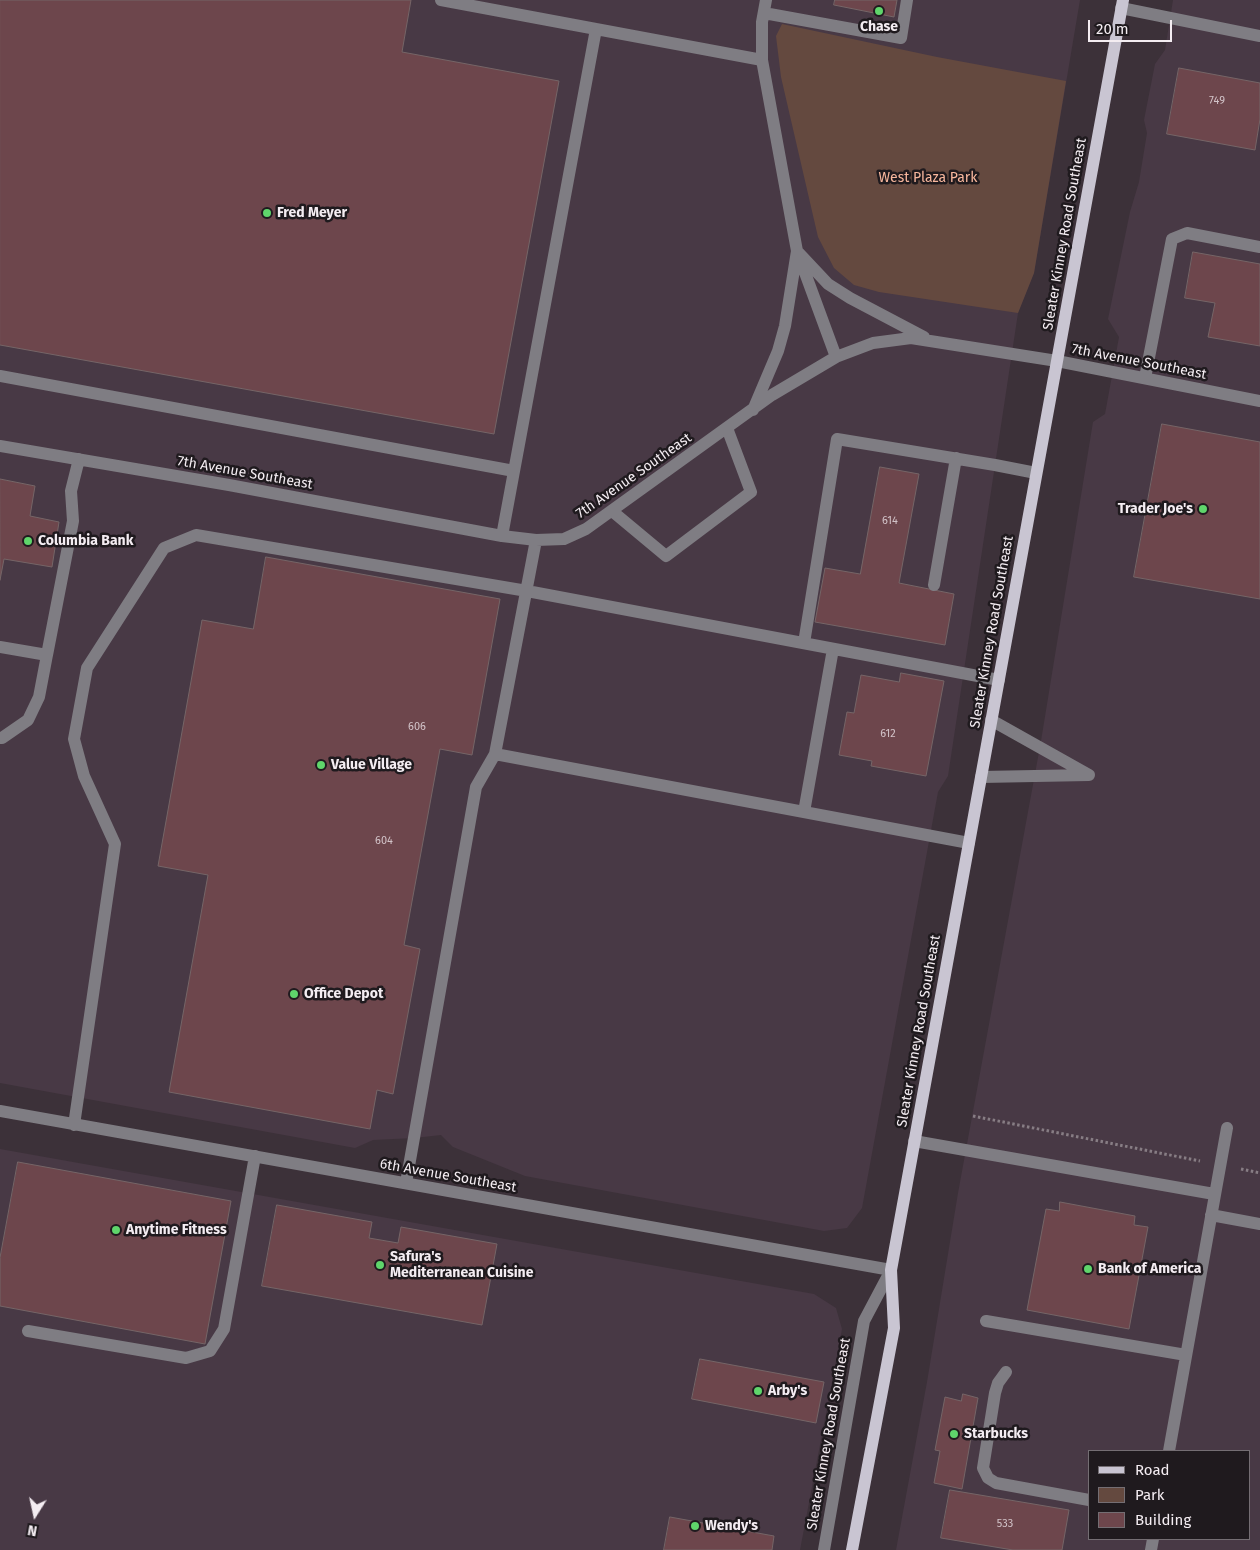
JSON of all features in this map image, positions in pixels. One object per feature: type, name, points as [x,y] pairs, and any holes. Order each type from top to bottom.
[{"type":"main road","name":"Sleater Kinney Road Southeast","points":[[852,1550],[894,1328],[891,1270],[1122,4]]},
{"type":"street","points":[[441,0],[762,60]]},
{"type":"street","points":[[766,0],[762,22],[762,60],[797,251],[836,357]]},
{"type":"street","points":[[764,13],[901,38],[907,0]]},
{"type":"street","points":[[1122,4],[1260,36]]},
{"type":"street","points":[[502,536],[596,29]]},
{"type":"street","points":[[1145,378],[1172,239],[1187,233],[1260,247]]},
{"type":"street","points":[[797,251],[828,284],[850,298],[932,342]]},
{"type":"street","points":[[752,410],[778,351],[797,251]]},
{"type":"street","name":"7th Avenue Southeast","points":[[0,446],[239,487],[502,536],[536,540],[564,539],[586,529],[612,511],[772,395],[836,357],[873,343],[911,338],[1057,361],[1260,401]]},
{"type":"street","points":[[0,376],[514,470]]},
{"type":"street","points":[[612,511],[666,556],[751,492],[727,428]]},
{"type":"street","points":[[804,643],[836,438],[1036,473]]},
{"type":"street","points":[[934,585],[956,458]]},
{"type":"street","points":[[1,742],[28,720],[39,697],[73,521],[71,491],[79,459]]},
{"type":"street","points":[[74,1125],[116,844],[84,776],[74,739],[87,668],[164,548],[196,535],[527,592],[999,680]]},
{"type":"street","points":[[406,1183],[476,787],[496,754],[536,540]]},
{"type":"street","points":[[0,647],[48,655]]},
{"type":"street","points":[[804,812],[833,649]]},
{"type":"street","points":[[981,777],[1089,775],[991,720]]},
{"type":"street","points":[[496,754],[969,843]]},
{"type":"street","name":"6th Avenue Southeast","points":[[0,1110],[74,1125],[891,1270]]},
{"type":"street","points":[[1168,1450],[1227,1128]]},
{"type":"street","points":[[914,1141],[1214,1194]]},
{"type":"street","points":[[28,1331],[186,1358],[210,1351],[224,1329],[255,1156]]},
{"type":"street","points":[[1211,1215],[1260,1224]]},
{"type":"street","name":"Sleater Kinney Road Southeast","points":[[824,1550],[864,1322],[891,1270]]},
{"type":"street","points":[[986,1322],[1186,1355]]},
{"type":"street","points":[[1006,1372],[998,1383],[995,1393],[983,1468],[988,1478],[996,1483],[1088,1500]]},
{"type":"path","points":[[973,1116],[1260,1173]]},
{"type":"shaded area","points":[[0,0],[1080,0],[1034,273],[1018,313],[948,776],[938,792],[862,1208],[847,1228],[824,1231],[525,1176],[453,1147],[441,1135],[373,1140],[355,1148],[0,1083]]},
{"type":"shaded area","points":[[1173,0],[1260,0],[1260,1550],[896,1550],[927,1382],[958,1193],[1041,741],[1093,422],[1105,414],[1119,337],[1108,319],[1130,212],[1139,182],[1147,133],[1144,120],[1155,64],[1165,50]]},
{"type":"shaded area","points":[[0,1149],[814,1294],[836,1308],[842,1329],[800,1550],[0,1550]]},
{"type":"green space","name":"West Plaza Park","points":[[782,24],[937,57],[1066,81],[1034,273],[1018,313],[879,292],[854,285],[834,268],[818,237],[781,77],[776,36]]},
{"type":"building","name":"Fred Meyer","points":[[0,0],[411,0],[402,52],[559,81],[494,434],[0,345]]},
{"type":"building","name":"Chase","points":[[835,0],[897,0],[894,17],[834,5]]},
{"type":"building","points":[[1179,68],[1260,83],[1260,119],[1255,150],[1167,134]]},
{"type":"building","points":[[1193,252],[1260,264],[1260,346],[1208,337],[1215,303],[1185,298]]},
{"type":"building","name":"Trader Joe's","points":[[1162,424],[1260,442],[1260,599],[1134,577]]},
{"type":"building","points":[[880,467],[919,474],[899,583],[954,594],[945,645],[815,622],[825,568],[860,574]]},
{"type":"building","name":"Columbia Bank","points":[[0,479],[35,486],[30,516],[59,522],[52,567],[4,559],[0,580]]},
{"type":"building","points":[[266,557],[500,599],[472,755],[440,749],[404,945],[420,949],[393,1094],[377,1090],[370,1129],[169,1092],[208,875],[158,866],[202,620],[253,629]]},
{"type":"building","points":[[901,673],[944,681],[926,776],[871,766],[872,761],[839,755],[847,712],[854,713],[861,675],[899,682]]},
{"type":"building","name":"Anytime Fitness","points":[[18,1162],[231,1201],[205,1344],[0,1306],[0,1258]]},
{"type":"building","name":"Bank of America","points":[[1060,1202],[1135,1216],[1134,1225],[1148,1227],[1129,1329],[1027,1310],[1046,1209],[1059,1211]]},
{"type":"building","name":"Safura's Mediterranean Cuisine","points":[[277,1205],[372,1222],[369,1238],[398,1243],[401,1227],[497,1244],[482,1325],[262,1286]]},
{"type":"building","name":"Arby's","points":[[700,1359],[824,1382],[816,1423],[692,1399]]},
{"type":"building","points":[[963,1394],[978,1398],[962,1489],[934,1483],[940,1451],[935,1450],[945,1397],[961,1401]]},
{"type":"building","points":[[950,1490],[1069,1510],[1062,1550],[1013,1550],[941,1538]]},
{"type":"building","name":"Wendy's","points":[[670,1517],[774,1536],[772,1550],[664,1550]]},
{"type":"place","name":"Chase","points":[[879,11]]},
{"type":"place","name":"Fred Meyer","points":[[267,213]]},
{"type":"place","name":"Trader Joe's","points":[[1203,509]]},
{"type":"place","name":"Columbia Bank","points":[[28,541]]},
{"type":"place","name":"Value Village","points":[[321,765]]},
{"type":"place","name":"Office Depot","points":[[294,994]]},
{"type":"place","name":"Anytime Fitness","points":[[116,1230]]},
{"type":"place","name":"Safura's Mediterranean Cuisine","points":[[380,1265]]},
{"type":"place","name":"Bank of America","points":[[1088,1269]]},
{"type":"place","name":"Arby's","points":[[758,1391]]},
{"type":"place","name":"Starbucks","points":[[954,1434]]},
{"type":"place","name":"Wendy's","points":[[695,1526]]}]
